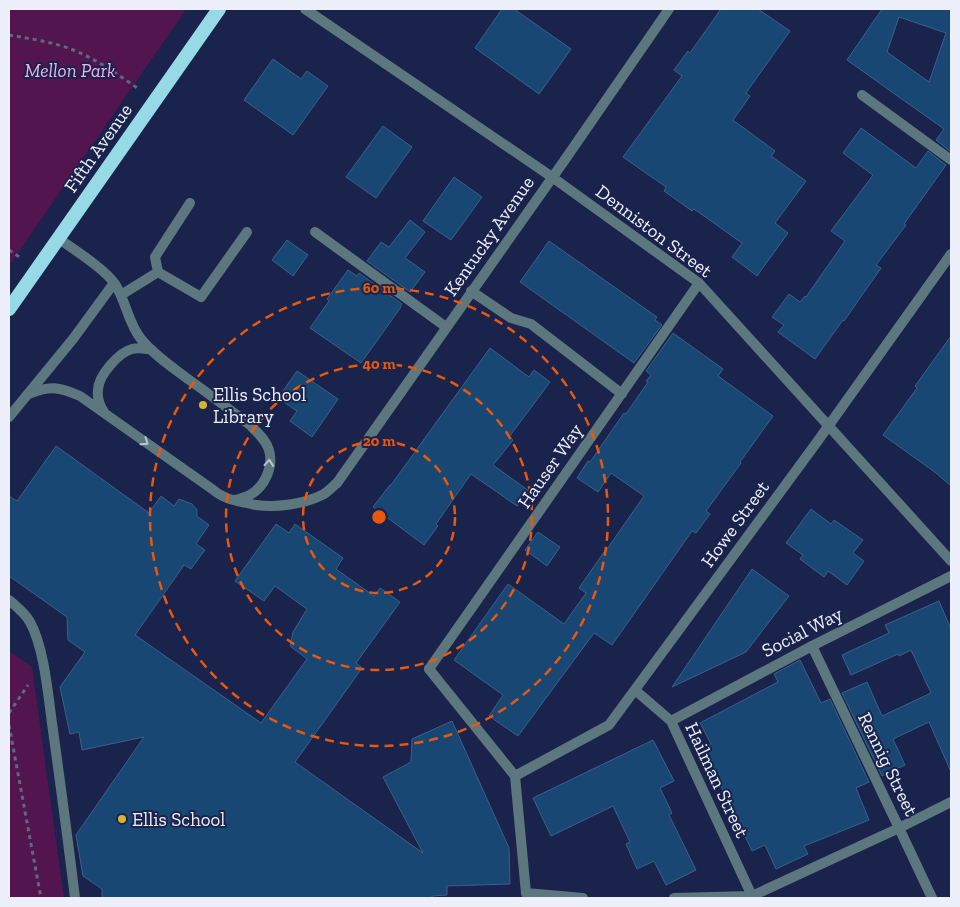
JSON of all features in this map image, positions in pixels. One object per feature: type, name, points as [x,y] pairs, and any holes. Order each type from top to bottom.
[{"type":"highway","name":"Fifth Avenue","points":[[9,309],[218,9]]},
{"type":"street","name":"Denniston Street","points":[[305,9],[552,177],[699,283],[951,561]]},
{"type":"street","name":"Kentucky Avenue","points":[[29,394],[40,389],[54,388],[63,389],[80,396],[224,497],[257,506],[281,506],[304,502],[321,496],[337,482],[669,9]]},
{"type":"street","points":[[862,95],[951,160]]},
{"type":"street","points":[[190,203],[155,257],[158,272],[201,297],[247,232]]},
{"type":"street","points":[[315,232],[446,327]]},
{"type":"street","points":[[58,238],[102,271],[114,283],[132,325],[141,339],[153,351],[250,425],[269,448],[269,469],[262,486],[256,492],[235,500]]},
{"type":"street","name":"Howe Street","points":[[515,776],[609,726],[951,254]]},
{"type":"street","points":[[121,296],[158,272]]},
{"type":"street","points":[[9,418],[73,339],[114,283]]},
{"type":"street","name":"Hauser Way","points":[[515,776],[429,669],[699,283]]},
{"type":"street","points":[[472,291],[511,318],[531,324],[622,394]]},
{"type":"street","points":[[106,414],[98,399],[97,388],[112,363],[121,354],[132,349],[142,348],[153,351]]},
{"type":"street","name":"Social Way","points":[[671,721],[812,646],[951,576]]},
{"type":"street","points":[[9,600],[20,609],[30,622],[38,641],[43,664],[75,898]]},
{"type":"street","name":"Rennig Street","points":[[812,646],[932,898]]},
{"type":"street","name":"Hailman Street","points":[[635,690],[671,721],[752,896]]},
{"type":"street","points":[[515,776],[526,893],[583,898]]},
{"type":"street","points":[[674,898],[752,896],[951,802]]},
{"type":"path","points":[[9,35],[48,43],[82,54],[104,66],[155,100]]},
{"type":"path","points":[[9,713],[43,664]]},
{"type":"path","points":[[9,725],[41,898]]},
{"type":"green space","name":"Mellon Park","points":[[9,9],[186,9],[9,266]]},
{"type":"green space","points":[[9,651],[32,667],[64,898],[9,898]]},
{"type":"building","points":[[502,9],[514,9],[571,49],[539,94],[475,48]]},
{"type":"building","points":[[721,9],[758,9],[790,31],[746,93],[750,96],[733,120],[775,151],[771,156],[806,181],[775,223],[788,233],[757,276],[732,257],[742,243],[694,209],[692,211],[664,191],[666,187],[623,157],[682,76],[674,70],[688,51],[690,53]]},
{"type":"building","points":[[882,9],[951,9],[951,152],[936,140],[944,129],[847,60]],"holes":[[[899,17],[946,33],[929,82],[887,52]]]},
{"type":"building","points":[[273,59],[301,79],[307,71],[328,86],[293,135],[244,100]]},
{"type":"building","points":[[383,126],[412,147],[376,198],[346,177]]},
{"type":"building","points":[[861,128],[916,168],[928,151],[946,165],[904,224],[906,225],[876,265],[881,268],[815,359],[778,332],[784,325],[772,317],[789,294],[800,302],[806,297],[845,241],[831,231],[873,175],[843,153]]},
{"type":"building","points":[[454,177],[482,197],[451,240],[423,221]]},
{"type":"building","points":[[410,220],[425,232],[405,258],[425,272],[410,292],[367,261],[381,242],[389,247]]},
{"type":"building","points":[[287,240],[308,255],[293,276],[272,260]]},
{"type":"building","points":[[549,241],[657,317],[655,320],[662,325],[634,363],[520,282]]},
{"type":"building","points":[[348,270],[357,276],[359,273],[402,304],[361,363],[310,328],[329,301],[327,299]]},
{"type":"building","points":[[673,333],[723,369],[718,376],[773,416],[706,511],[710,514],[696,533],[692,531],[612,645],[594,633],[518,736],[489,716],[503,695],[454,660],[508,584],[564,624],[586,593],[579,588],[644,496],[611,473],[598,492],[577,478],[648,382],[646,381],[651,375],[646,371]]},
{"type":"building","points":[[951,336],[951,486],[883,435]]},
{"type":"building","points":[[490,348],[529,377],[534,370],[550,382],[509,437],[513,440],[493,465],[529,491],[517,506],[471,474],[436,524],[438,526],[424,545],[373,507]]},
{"type":"building","points":[[297,371],[338,399],[312,437],[290,421],[297,411],[278,398]]},
{"type":"building","name":"Ellis School","points":[[56,446],[149,513],[161,496],[174,506],[179,499],[192,504],[197,510],[197,516],[209,525],[196,544],[205,550],[191,569],[184,565],[135,635],[261,723],[307,659],[290,646],[293,632],[307,609],[275,586],[264,601],[235,581],[276,524],[289,533],[295,524],[343,558],[336,569],[374,596],[380,588],[400,602],[356,663],[362,668],[295,762],[423,853],[383,777],[411,762],[412,739],[452,721],[509,848],[510,884],[447,886],[447,895],[432,896],[432,898],[102,898],[102,889],[83,876],[76,835],[144,737],[82,750],[79,732],[70,734],[60,687],[85,652],[68,640],[67,617],[9,576],[9,496],[17,501]]},
{"type":"building","points":[[811,509],[831,524],[834,520],[863,540],[853,553],[864,561],[847,585],[828,571],[824,577],[800,559],[803,555],[786,543]]},
{"type":"building","points":[[538,532],[560,547],[547,566],[525,550]]},
{"type":"building","points":[[752,569],[789,596],[746,652],[672,687]]},
{"type":"building","points":[[939,601],[951,629],[951,772],[929,722],[893,739],[905,765],[882,776],[842,693],[867,682],[882,716],[931,693],[911,650],[851,675],[842,655],[889,633],[885,625]]},
{"type":"building","points":[[800,660],[821,703],[830,699],[869,782],[856,788],[869,820],[804,846],[808,854],[776,869],[765,845],[752,851],[702,749],[711,744],[700,723],[778,682],[774,674]]},
{"type":"building","points":[[653,740],[674,781],[660,788],[672,813],[669,815],[696,870],[666,885],[654,861],[637,869],[626,844],[630,842],[613,806],[551,836],[533,798]]},
{"type":"place","name":"Ellis School Library","points":[[203,405]]},
{"type":"place","name":"Ellis School","points":[[122,819]]}]
